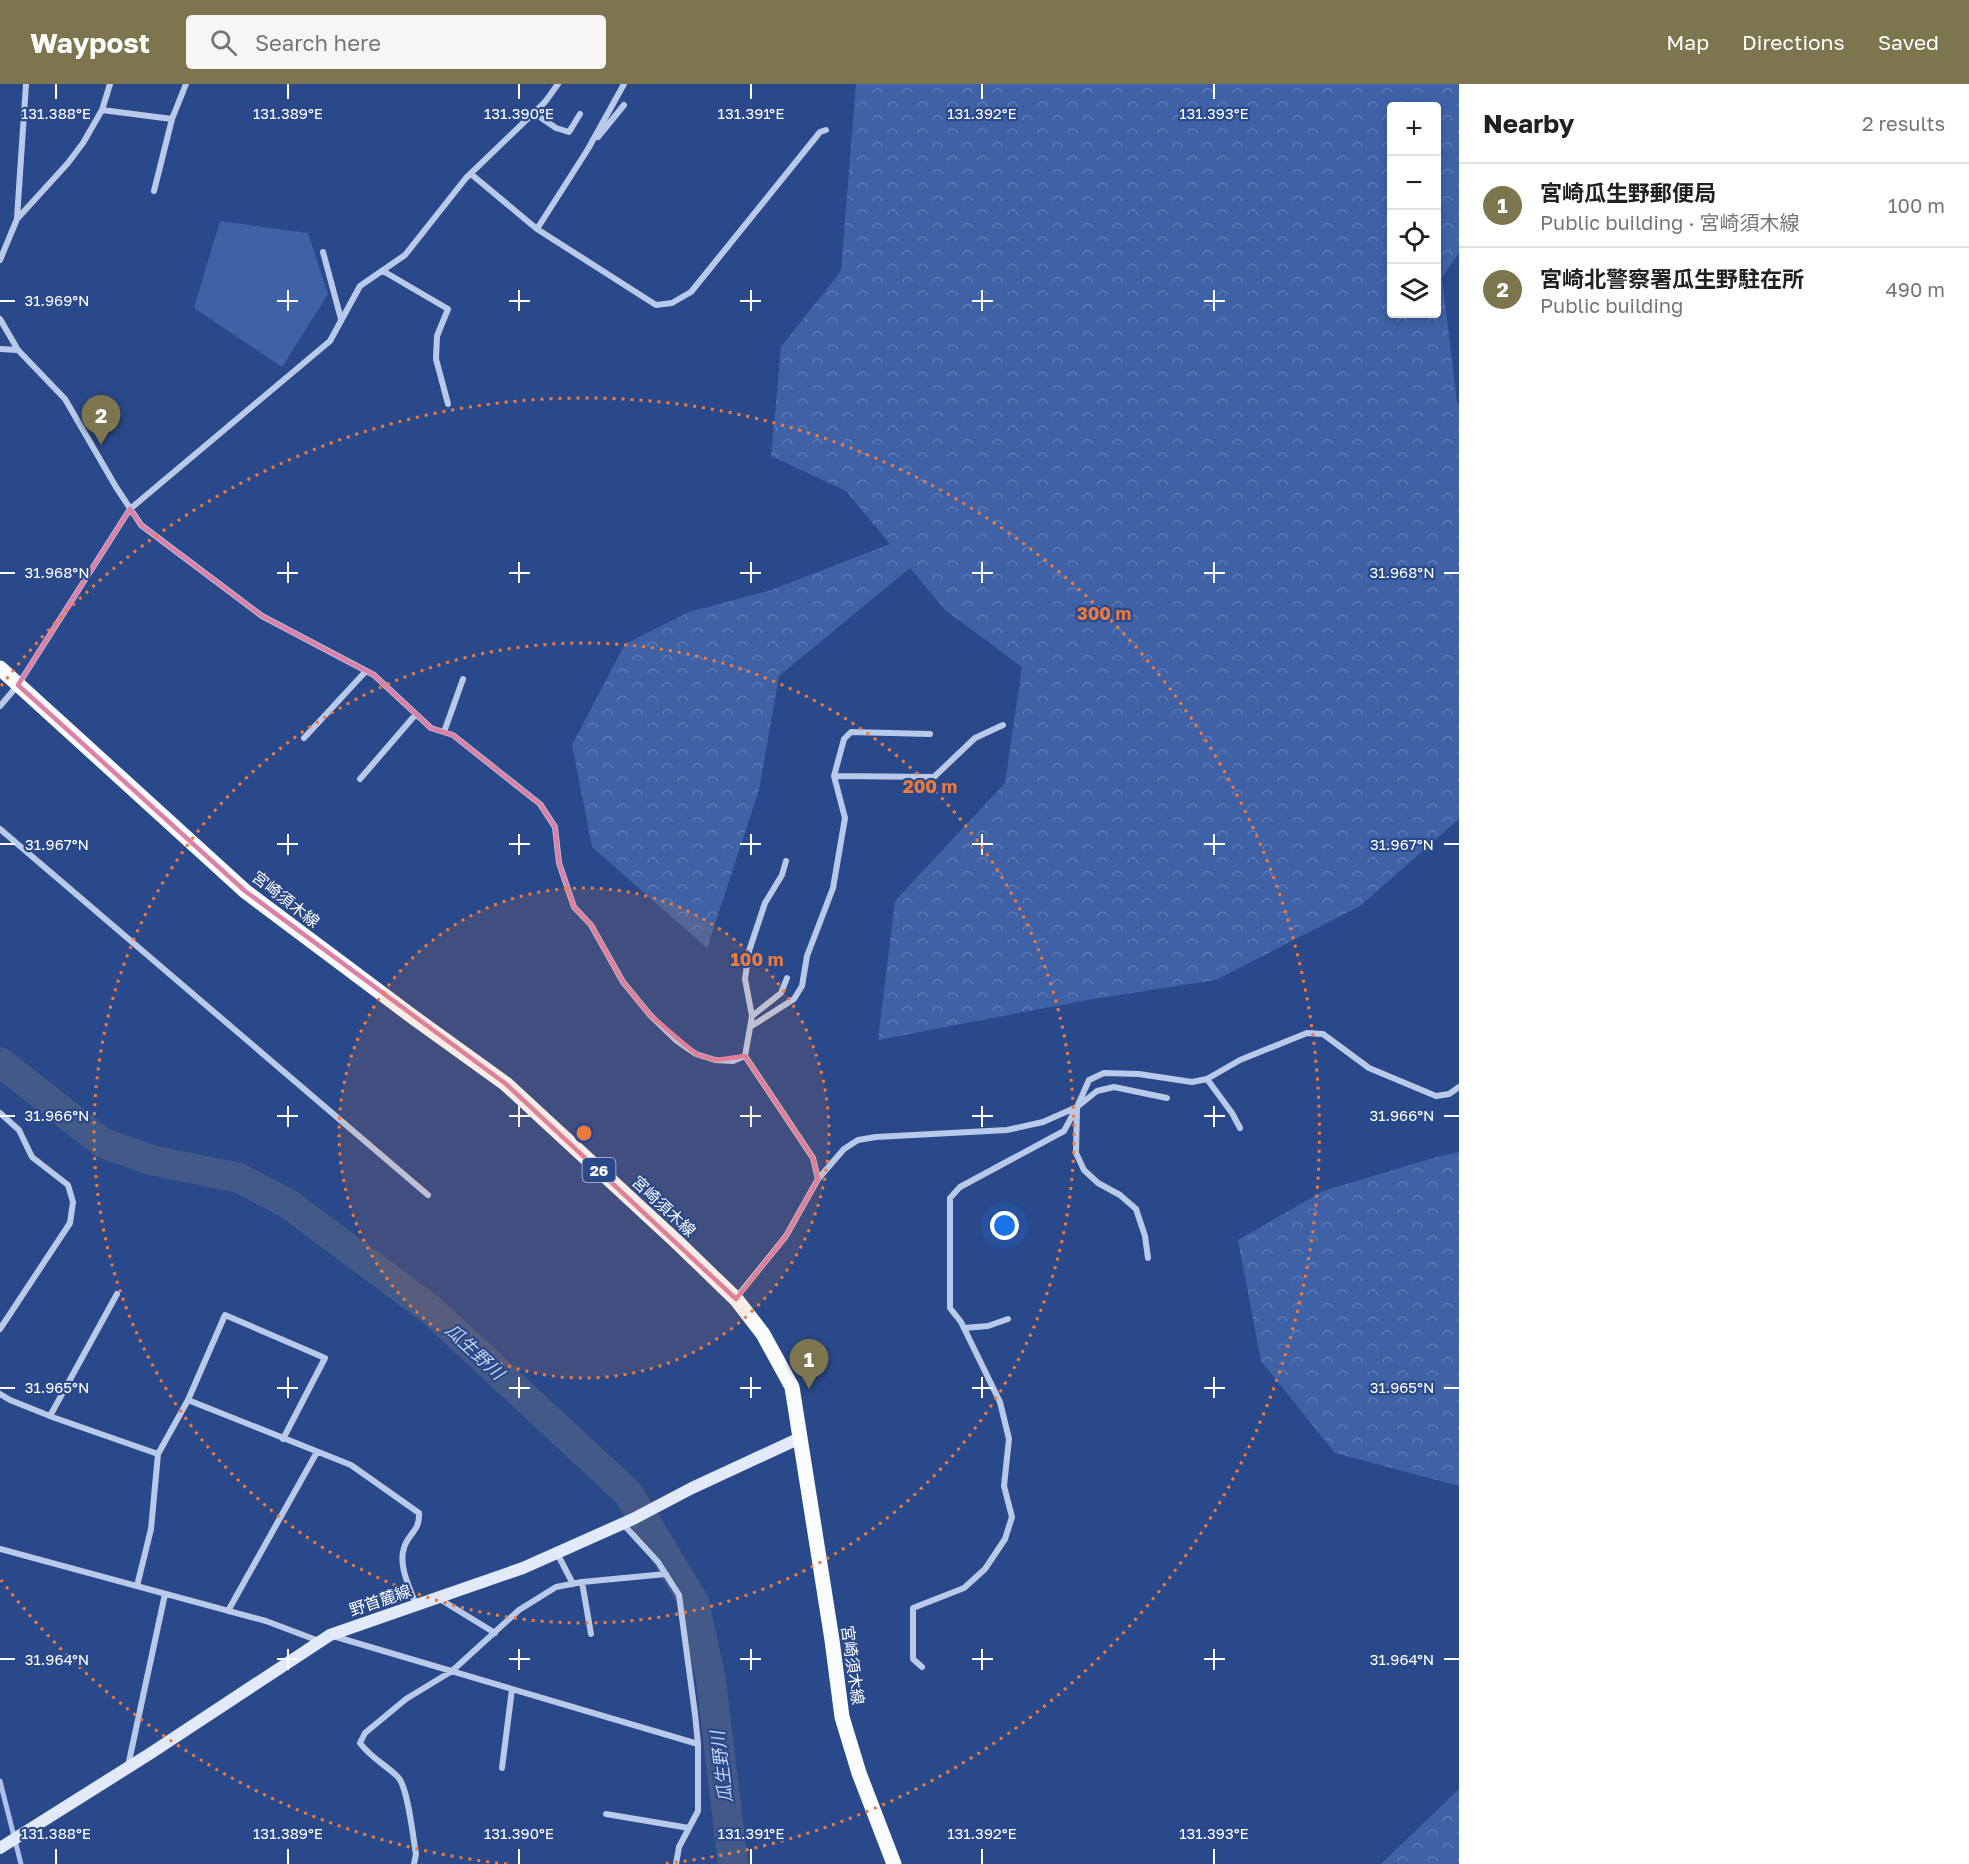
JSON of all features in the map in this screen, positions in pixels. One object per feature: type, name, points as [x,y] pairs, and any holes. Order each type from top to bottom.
[{"type":"main road","name":"宮崎須木線","points":[[0,668],[245,891],[506,1084],[736,1299],[763,1334],[792,1388],[842,1717],[858,1773],[894,1864]]},
{"type":"main road","name":"野首麓線","points":[[0,1848],[325,1638],[523,1568],[800,1438]]},
{"type":"street","points":[[0,260],[17,219],[26,84]]},
{"type":"street","points":[[17,219],[83,143],[102,110],[110,85],[102,84]]},
{"type":"street","points":[[154,191],[172,119],[186,84]]},
{"type":"street","points":[[0,706],[18,685],[130,509],[330,341],[360,286],[405,255],[471,174],[545,102],[558,84]]},
{"type":"street","points":[[537,229],[588,149],[624,84]]},
{"type":"street","points":[[588,149],[624,105]]},
{"type":"street","points":[[102,110],[172,119]]},
{"type":"street","points":[[534,113],[556,128],[569,132],[580,114]]},
{"type":"street","points":[[471,174],[537,229],[656,305],[672,303],[691,292],[820,132],[826,130]]},
{"type":"street","points":[[323,252],[342,320]]},
{"type":"street","points":[[383,270],[448,309],[437,336],[436,359],[448,404]]},
{"type":"street","points":[[0,319],[18,350],[65,399],[141,525],[262,616],[374,675],[431,728],[453,735],[540,804],[555,827],[559,863],[574,907],[591,924],[623,982],[650,1015],[677,1041],[696,1054],[715,1060],[733,1061],[745,1056]]},
{"type":"street","points":[[0,349],[18,350]]},
{"type":"street","points":[[304,738],[366,671]]},
{"type":"street","points":[[444,732],[463,679]]},
{"type":"street","points":[[360,779],[416,714]]},
{"type":"street","points":[[834,776],[934,777],[975,738],[1003,724]]},
{"type":"street","points":[[750,1027],[794,999],[802,986],[807,956],[833,888],[845,818],[834,776],[844,740],[851,732],[930,734]]},
{"type":"street","points":[[0,829],[428,1195]]},
{"type":"street","points":[[786,861],[782,875],[765,903],[749,951],[745,979],[752,1016],[745,1056],[813,1158],[818,1179]]},
{"type":"street","points":[[752,1016],[781,993],[787,978]]},
{"type":"street","points":[[922,1667],[913,1659],[913,1608],[964,1588],[985,1569],[1005,1539],[1012,1516],[1004,1486],[1009,1438],[1000,1402],[964,1328],[950,1308],[950,1198],[960,1187],[1064,1131],[1089,1080],[1104,1073],[1139,1074],[1192,1082],[1207,1079],[1239,1060],[1307,1034],[1323,1034],[1369,1068],[1436,1096],[1449,1094],[1459,1087]]},
{"type":"street","points":[[1207,1079],[1240,1128]]},
{"type":"street","points":[[736,1299],[786,1236],[818,1179],[844,1149],[858,1140],[1007,1130],[1043,1122],[1077,1107],[1097,1091],[1114,1087],[1167,1098]]},
{"type":"street","points":[[1077,1107],[1076,1153],[1084,1170],[1098,1183],[1120,1195],[1136,1209],[1145,1236],[1148,1258]]},
{"type":"street","points":[[0,1113],[19,1130],[32,1157],[68,1185],[73,1202],[70,1223],[0,1329]]},
{"type":"street","points":[[50,1416],[117,1294]]},
{"type":"street","points":[[137,1586],[151,1528],[158,1454],[188,1400],[225,1315],[325,1358],[283,1438]]},
{"type":"street","points":[[964,1328],[988,1326],[1008,1319]]},
{"type":"street","points":[[0,1394],[50,1416],[158,1454]]},
{"type":"street","points":[[188,1400],[351,1466],[419,1513],[419,1523],[404,1548],[402,1565],[417,1605]]},
{"type":"street","points":[[228,1611],[317,1452]]},
{"type":"street","points":[[627,1521],[679,1595],[698,1744],[698,1811],[679,1848],[676,1864]]},
{"type":"street","points":[[0,1549],[453,1671],[698,1744]]},
{"type":"street","points":[[557,1553],[573,1584]]},
{"type":"street","points":[[414,1864],[416,1854],[405,1793],[400,1779],[367,1753],[360,1743],[365,1732],[406,1699],[453,1671],[519,1610],[556,1587],[582,1582],[666,1574]]},
{"type":"street","points":[[582,1582],[591,1634]]},
{"type":"street","points":[[127,1768],[165,1594]]},
{"type":"street","points":[[438,1598],[495,1633]]},
{"type":"street","points":[[502,1768],[512,1689]]},
{"type":"street","points":[[606,1814],[689,1828]]},
{"type":"highlighted area","points":[[130,509],[141,525],[262,616],[374,675],[431,728],[453,735],[540,804],[555,827],[559,863],[574,907],[591,925],[623,982],[650,1015],[696,1054],[715,1060],[745,1056],[813,1158],[818,1179],[786,1236],[736,1299],[506,1084],[245,891],[18,685]]},
{"type":"green space","points":[[856,84],[1459,84],[1459,253],[1442,278],[1459,405],[1459,819],[1360,906],[1216,980],[1087,1000],[878,1040],[895,901],[1005,783],[1022,667],[945,610],[910,568],[779,676],[759,790],[707,948],[592,847],[572,745],[625,644],[689,612],[771,590],[890,544],[846,491],[771,456],[781,347],[841,271]]},
{"type":"green space","points":[[220,221],[308,233],[328,294],[282,367],[194,308]]},
{"type":"green space","points":[[1459,1152],[1459,1486],[1335,1453],[1261,1361],[1238,1240],[1323,1191]]},
{"type":"green space","points":[[1459,1789],[1459,1864],[1381,1864]]},
{"type":"waterway","name":"瓜生野川","points":[[0,1062],[103,1143],[151,1160],[239,1178],[287,1203],[431,1310],[628,1493],[694,1602],[711,1680],[733,1864]]},
{"type":"waterway","points":[[0,1781],[21,1864]]},
{"type":"place","name":"宮崎北警察署瓜生野駐在所","points":[[101,445]]},
{"type":"place","name":"宮崎瓜生野郵便局","points":[[809,1389]]}]
